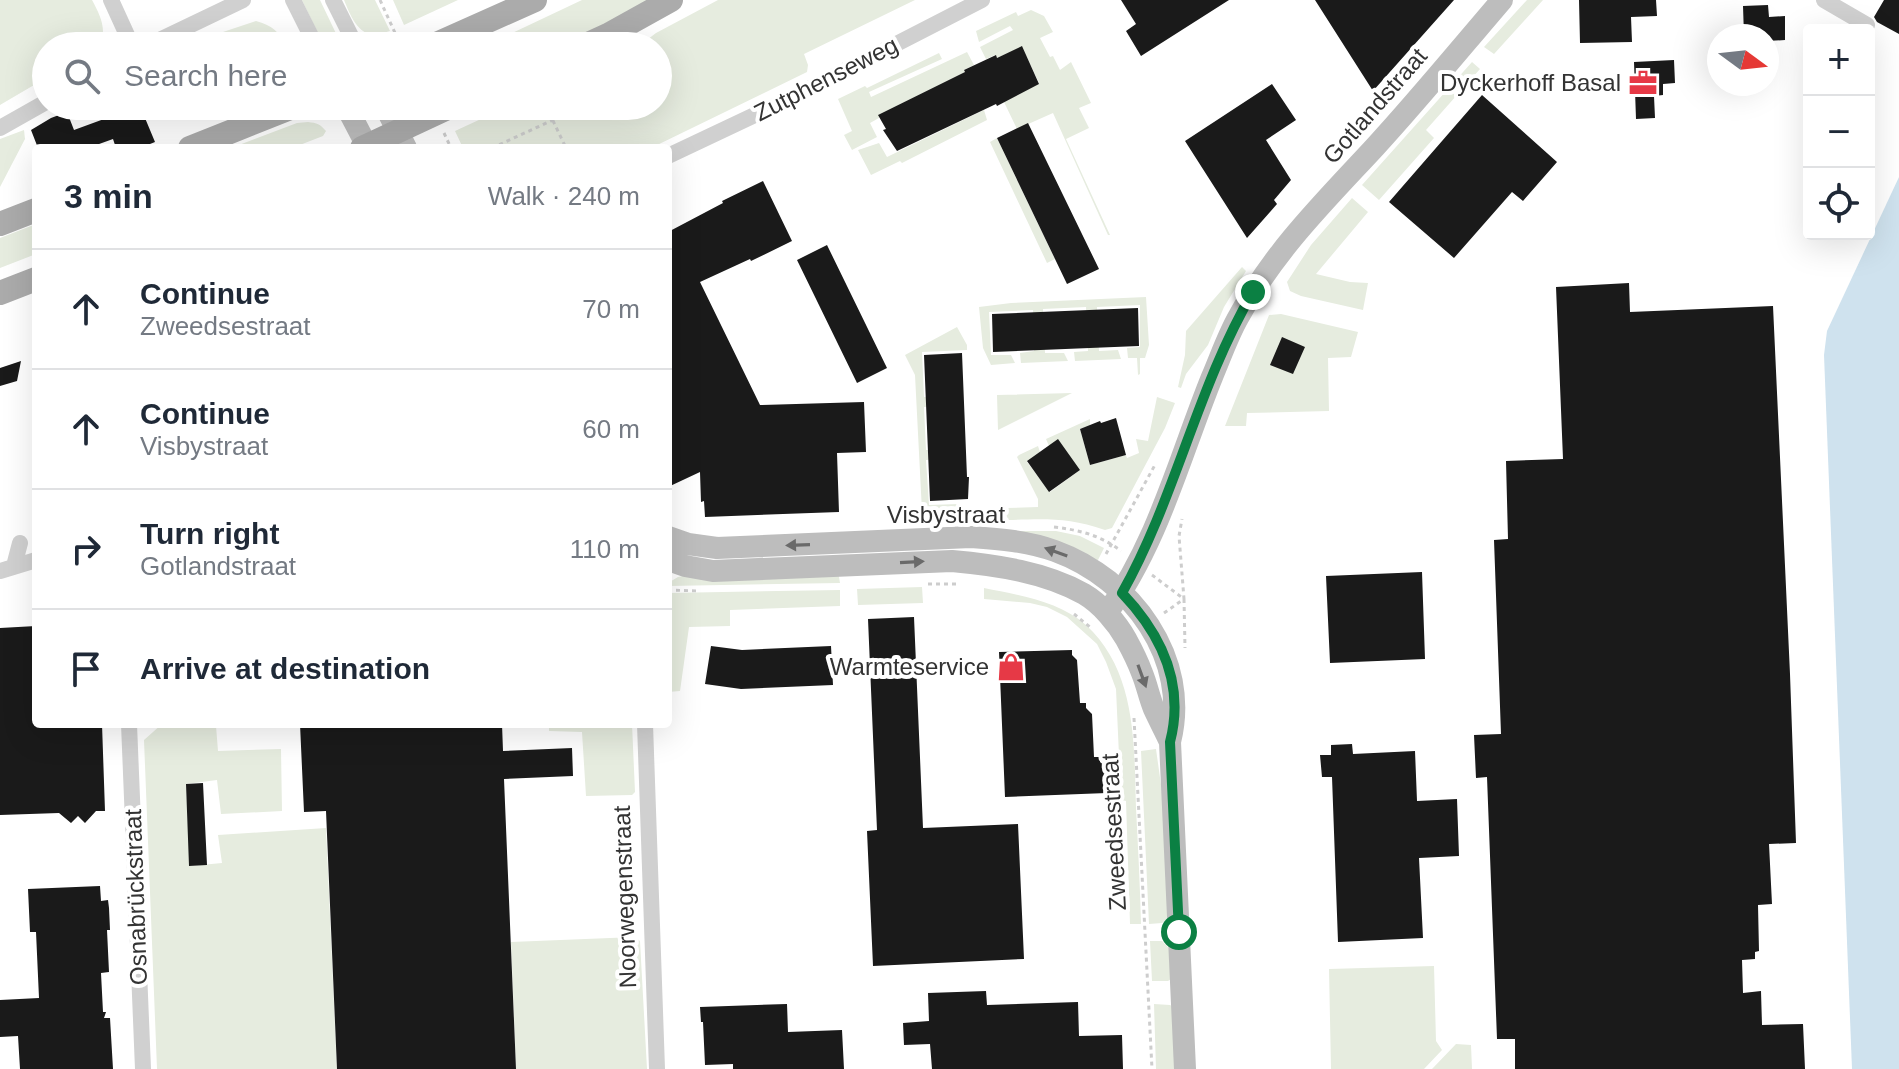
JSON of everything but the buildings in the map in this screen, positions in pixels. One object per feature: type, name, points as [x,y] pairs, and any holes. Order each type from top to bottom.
[{"type":"main road","points":[[463,32],[535,0]]},
{"type":"main road","points":[[613,32],[671,0]]},
{"type":"main road","points":[[200,144],[260,120]]},
{"type":"main road","points":[[381,144],[402,140],[431,120]]},
{"type":"main road","points":[[0,224],[32,212]]},
{"type":"main road","points":[[0,293],[32,281]]},
{"type":"street","points":[[111,0],[126,32]]},
{"type":"street","points":[[176,32],[243,0]]},
{"type":"street","points":[[293,0],[309,32]]},
{"type":"street","points":[[333,0],[349,32]]},
{"type":"street","name":"Zutphenseweg","points":[[672,154],[797,95],[982,0]]},
{"type":"street","name":"Gotlandstraat","points":[[1100,621],[1122,593],[1138,564],[1230,333],[1253,292],[1286,245],[1502,0]]},
{"type":"street","points":[[1824,0],[1865,24]]},
{"type":"street","points":[[0,128],[32,110]]},
{"type":"street","points":[[353,120],[365,144]]},
{"type":"street","points":[[392,120],[402,140]]},
{"type":"street","name":"Visbystraat","points":[[672,538],[717,548],[971,537],[1007,539],[1054,551],[1097,572],[1122,593],[1149,625],[1171,677],[1175,721],[1170,742]]},
{"type":"street","points":[[7,569],[20,543]]},
{"type":"street","points":[[7,569],[32,561]]},
{"type":"street","name":"Visbystraat","points":[[672,561],[713,571],[927,561],[972,563],[1017,570],[1052,580],[1126,639],[1170,742]]},
{"type":"street","name":"Osnabrückstraat","points":[[129,728],[143,1069]]},
{"type":"street","name":"Noorwegenstraat","points":[[645,728],[657,1069]]},
{"type":"street","points":[[1170,742],[1185,1069]]},
{"type":"path","points":[[380,0],[395,32]]},
{"type":"path","points":[[501,144],[553,120],[564,144]]},
{"type":"path","points":[[1097,572],[1161,454]]},
{"type":"path","points":[[1183,508],[1179,536],[1184,599]]},
{"type":"path","points":[[928,584],[973,584]]},
{"type":"path","points":[[672,590],[713,590]]},
{"type":"path","points":[[1079,604],[1100,621]]},
{"type":"path","name":"Zweedsestraat","points":[[1134,717],[1152,1069]]},
{"type":"shaded area","points":[[0,0],[92,0],[103,32],[32,32],[32,86],[0,105]]},
{"type":"shaded area","points":[[302,0],[320,0],[335,32],[317,32]]},
{"type":"shaded area","points":[[344,0],[375,0],[390,31],[364,32]]},
{"type":"shaded area","points":[[393,0],[458,0],[404,25]]},
{"type":"shaded area","points":[[582,0],[651,0],[588,32],[515,32]]},
{"type":"shaded area","points":[[718,0],[915,0],[804,54],[807,72],[659,144],[461,144],[455,131],[479,120],[672,120],[672,32],[658,32]]},
{"type":"shaded area","points":[[1527,0],[1543,0],[1494,54],[1484,47]]},
{"type":"shaded area","points":[[1031,10],[1044,16],[1053,32],[1040,38],[1050,57],[1053,56],[1060,70],[1071,62],[1091,103],[1079,108],[1089,128],[1066,139],[1110,235],[1053,113],[1017,129],[1004,102],[1039,83],[1022,47],[997,58],[995,55],[986,59],[980,47],[1013,30],[1010,26],[979,42],[976,31],[1016,12],[1018,16]]},
{"type":"shaded area","points":[[256,21],[276,32],[223,32]]},
{"type":"shaded area","points":[[967,52],[974,65],[879,115],[870,123],[877,137],[852,150],[844,135],[852,131],[838,99],[939,53],[942,59],[869,92],[871,97]]},
{"type":"shaded area","points":[[1472,62],[1480,69],[1426,130],[1434,138],[1379,200],[1362,185]]},
{"type":"shaded area","points":[[984,110],[987,120],[902,163],[900,161],[871,175],[858,150],[879,143],[887,157]]},
{"type":"shaded area","points":[[297,123],[316,123],[326,131],[323,136],[302,144],[242,144]]},
{"type":"shaded area","points":[[24,130],[25,139],[0,187],[0,139]]},
{"type":"shaded area","points":[[997,138],[1055,259],[1047,263],[990,142]]},
{"type":"shaded area","points":[[1352,198],[1368,212],[1316,274],[1368,283],[1363,310],[1301,296],[1290,291],[1287,282],[1311,245]]},
{"type":"shaded area","points":[[32,226],[32,256],[0,268],[0,238]]},
{"type":"shaded area","points":[[1242,267],[1246,271],[1224,307],[1208,345],[1186,374],[1181,388],[1178,387],[1185,355],[1186,331]]},
{"type":"shaded area","points":[[1146,297],[1149,345],[1145,358],[1140,358],[1138,375],[1137,358],[1128,358],[1127,348],[1140,347],[1140,305],[1097,307],[1099,351],[1118,350],[1121,359],[1075,361],[1074,352],[1088,351],[1086,307],[1043,309],[1045,353],[1064,353],[1068,361],[1021,363],[1020,353],[1034,351],[1033,310],[989,312],[991,355],[1011,355],[1015,363],[991,365],[983,348],[979,307]]},
{"type":"shaded area","points":[[1281,314],[1358,332],[1351,357],[1328,358],[1329,411],[1247,413],[1246,426],[1225,426],[1269,315]]},
{"type":"shaded area","points":[[957,327],[967,350],[922,352],[924,397],[961,395],[962,405],[924,407],[926,450],[966,449],[966,457],[926,460],[929,505],[959,504],[960,511],[986,511],[987,520],[917,523],[916,512],[922,511],[915,375],[905,355]]},
{"type":"shaded area","points":[[1072,393],[998,430],[997,395]]},
{"type":"shaded area","points":[[1157,397],[1175,403],[1112,528],[1105,530],[1056,520],[1007,520],[1006,508],[1038,507],[1038,499],[1017,457],[1019,455],[1038,446],[1040,452],[1027,462],[1050,492],[1080,470],[1049,446],[1046,439],[1090,419],[1090,426],[1080,429],[1090,465],[1126,455],[1127,458],[1139,453],[1136,439],[1148,441]]},
{"type":"shaded area","points":[[1008,531],[1056,531],[1080,536],[1104,548],[1098,560],[1087,559]]},
{"type":"shaded area","points":[[838,571],[840,583],[672,586],[672,581],[678,577],[692,574]]},
{"type":"shaded area","points":[[922,587],[923,603],[858,605],[857,589]]},
{"type":"shaded area","points":[[984,588],[1038,600],[1075,617],[1103,644],[1115,665],[1124,687],[1133,735],[1141,924],[1130,924],[1126,801],[1121,800],[1116,689],[1106,662],[1097,644],[1067,617],[1030,603],[984,599]]},
{"type":"shaded area","points":[[840,590],[840,606],[730,610],[730,626],[689,627],[680,691],[672,692],[672,593]]},
{"type":"shaded area","points":[[158,728],[216,728],[218,751],[281,749],[282,811],[221,814],[217,780],[186,784],[190,866],[222,863],[218,835],[326,828],[337,1069],[157,1069],[144,740]]},
{"type":"shaded area","points":[[549,728],[632,728],[635,792],[632,795],[586,796],[582,732],[549,731]]},
{"type":"shaded area","points":[[1156,749],[1168,835],[1167,919],[1162,923],[1149,924],[1141,751]]},
{"type":"shaded area","points":[[635,937],[640,941],[647,1069],[516,1069],[511,942]]},
{"type":"shaded area","points":[[1150,941],[1162,941],[1173,952],[1171,979],[1168,981],[1152,981]]},
{"type":"shaded area","points":[[1434,966],[1436,1041],[1442,1050],[1424,1069],[1331,1069],[1329,969]]},
{"type":"shaded area","points":[[1154,1004],[1175,1008],[1177,1069],[1156,1069]]},
{"type":"shaded area","points":[[1456,1044],[1471,1045],[1472,1069],[1432,1069]]},
{"type":"water","points":[[1899,177],[1899,1069],[1852,1069],[1824,355],[1827,331],[1870,240],[1875,240],[1875,228]]},
{"type":"place","name":"Dyckerhoff Basal","points":[[1643,83]]},
{"type":"place","name":"Warmteservice","points":[[1011,667]]},
{"type":"route","points":[[1179,932],[1170,742],[1175,721],[1171,677],[1149,625],[1122,593],[1160,515],[1230,333],[1253,292]]}]
